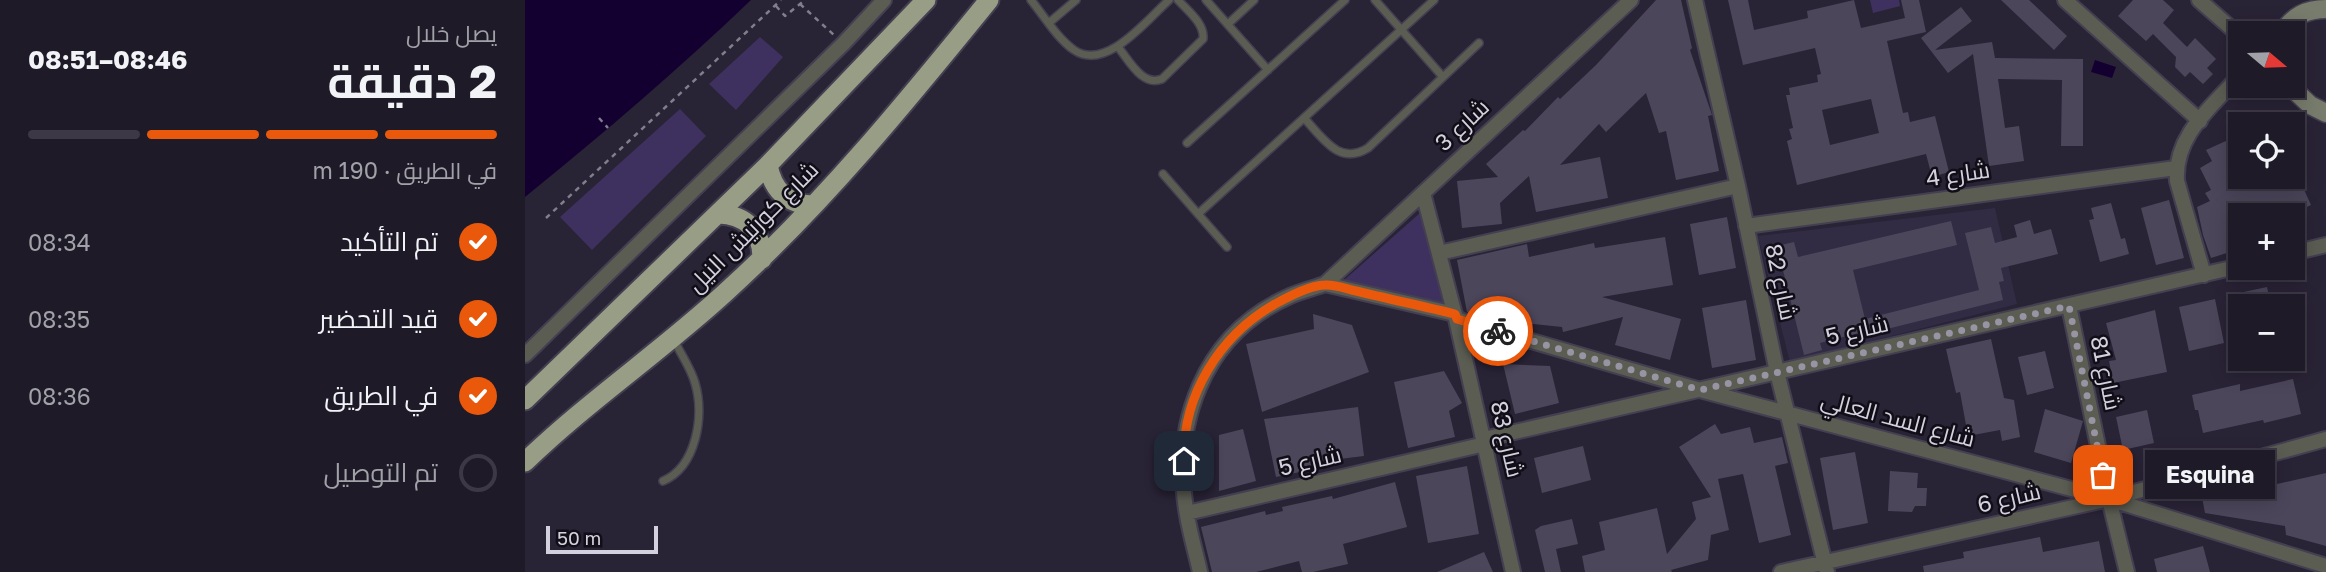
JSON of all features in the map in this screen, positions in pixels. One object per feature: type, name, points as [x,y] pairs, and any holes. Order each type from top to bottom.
[{"type":"highway","name":"شارع كورنيش النيل","points":[[525,400],[719,214],[926,0]]},
{"type":"highway","name":"شارع كورنيش النيل","points":[[525,462],[570,421],[673,338],[762,259],[814,205],[933,70],[989,0]]},
{"type":"highway","points":[[768,165],[770,177],[782,196],[803,205],[814,205]]},
{"type":"highway","points":[[719,214],[742,218],[751,226],[762,247],[762,259]]},
{"type":"main road","points":[[2290,21],[2318,6]]},
{"type":"main road","points":[[2303,98],[2326,113]]},
{"type":"street","points":[[525,355],[844,43],[884,0]]},
{"type":"street","name":"شارع 3","points":[[1325,284],[1631,0]]},
{"type":"street","name":"شارع 82","points":[[1695,0],[1777,372],[1826,567]]},
{"type":"street","points":[[2065,0],[2200,121]]},
{"type":"street","points":[[2199,0],[2228,25]]},
{"type":"street","points":[[2204,275],[2177,181],[2176,168],[2188,134],[2228,89]]},
{"type":"street","name":"شارع 4","points":[[1746,226],[2176,168]]},
{"type":"street","points":[[1439,253],[1738,186]]},
{"type":"street","name":"شارع 83","points":[[1423,193],[1456,316],[1513,572]]},
{"type":"street","points":[[2305,250],[2326,245]]},
{"type":"street","name":"شارع 5","points":[[1187,513],[1700,390],[2228,269]]},
{"type":"street","points":[[1201,572],[1187,513],[1183,446],[1188,415],[1199,386],[1214,359],[1234,334],[1257,314],[1290,296],[1325,284]]},
{"type":"street","name":"شارع السد العالي","points":[[1325,284],[1456,316],[1700,390],[2109,499],[2326,566]]},
{"type":"street","name":"شارع 81","points":[[2069,306],[2127,572]]},
{"type":"street","name":"شارع 6","points":[[1781,572],[1826,567],[2109,499],[2326,439]]},
{"type":"lane","points":[[1031,0],[1065,41],[1076,51],[1090,56],[1105,54],[1118,47],[1169,0]]},
{"type":"lane","points":[[1049,22],[1076,0]]},
{"type":"lane","points":[[1118,47],[1147,80],[1154,82],[1162,79],[1203,39],[1201,25],[1178,0]]},
{"type":"lane","points":[[1206,0],[1268,69]]},
{"type":"lane","points":[[1228,24],[1254,0]]},
{"type":"lane","points":[[1187,142],[1345,0]]},
{"type":"lane","points":[[1375,0],[1443,77]]},
{"type":"lane","points":[[1198,214],[1434,0]]},
{"type":"lane","points":[[1304,118],[1343,155],[1357,155],[1368,148],[1479,43]]},
{"type":"lane","points":[[1163,174],[1227,247]]},
{"type":"lane","points":[[663,481],[674,476],[685,464],[692,448],[698,412],[695,381],[673,338]]},
{"type":"path","points":[[546,218],[781,0]]},
{"type":"path","points":[[775,5],[785,16],[805,0]]},
{"type":"path","points":[[800,4],[844,43]]},
{"type":"path","points":[[599,118],[608,128]]},
{"type":"shaded area","points":[[525,0],[751,0],[640,101],[525,197]]},
{"type":"shaded area","points":[[1870,0],[1899,0],[1900,6],[1873,13]]},
{"type":"shaded area","points":[[760,37],[783,57],[736,110],[709,84]]},
{"type":"shaded area","points":[[2095,60],[2116,67],[2112,78],[2091,72]]},
{"type":"shaded area","points":[[680,109],[706,136],[592,250],[560,217]]},
{"type":"shaded area","points":[[1995,208],[2017,304],[1790,362],[1758,236]]},
{"type":"shaded area","points":[[1420,213],[1444,303],[1343,281]]},
{"type":"building","points":[[1656,0],[1681,0],[1692,48],[1690,50],[1712,115],[1708,116],[1719,171],[1676,180],[1666,131],[1659,133],[1646,93],[1606,132],[1599,124],[1560,165],[1600,157],[1608,198],[1536,212],[1529,176],[1500,203],[1502,224],[1462,228],[1457,181],[1498,177],[1486,164],[1596,65]]},
{"type":"building","points":[[1728,0],[1748,0],[1754,30],[1808,18],[1807,11],[1854,0],[1861,28],[1905,18],[1901,0],[1919,0],[1926,32],[1887,41],[1903,113],[1908,112],[1910,122],[1935,116],[1949,172],[1932,177],[1926,154],[1797,185],[1787,141],[1792,139],[1789,129],[1793,128],[1786,95],[1790,95],[1789,88],[1818,82],[1817,75],[1821,74],[1815,48],[1743,65]],"holes":[[[1871,99],[1879,133],[1830,145],[1822,110]]]},
{"type":"building","points":[[2001,0],[2029,0],[2067,36],[2054,50]]},
{"type":"building","points":[[2133,0],[2163,0],[2174,10],[2163,23],[2187,47],[2195,38],[2216,59],[2207,68],[2213,74],[2203,84],[2190,72],[2185,77],[2175,67],[2176,57],[2153,34],[2146,41],[2118,16]]},
{"type":"building","points":[[1961,7],[1972,21],[1935,50],[1992,42],[1995,58],[2083,59],[2083,146],[2061,146],[2062,80],[1998,79],[2005,128],[2019,126],[2024,161],[1989,166],[1973,54],[1948,73],[1921,38]]},
{"type":"building","points":[[2228,140],[2228,189],[2304,189],[2311,205],[2305,208],[2305,203],[2228,203],[2228,253],[2211,258],[2197,207],[2210,201],[2205,193],[2211,190],[2200,168],[2212,161],[2206,150]]},
{"type":"building","points":[[2169,200],[2184,258],[2156,265],[2141,208]]},
{"type":"building","points":[[2111,203],[2121,239],[2125,238],[2129,254],[2100,262],[2089,220],[2094,219],[2091,208]]},
{"type":"building","points":[[1727,217],[1736,268],[1699,275],[1690,224]]},
{"type":"building","points":[[2030,220],[2034,234],[2051,229],[2058,254],[2001,268],[2004,281],[1999,282],[2003,300],[1820,343],[1822,350],[1804,355],[1777,246],[1794,242],[1798,257],[1951,221],[1957,245],[1853,270],[1865,319],[1979,290],[1965,233],[1991,227],[1995,243],[2017,237],[2014,225]]},
{"type":"building","points":[[1665,237],[1673,285],[1602,297],[1681,319],[1670,360],[1615,345],[1623,317],[1563,332],[1562,327],[1494,320],[1467,312],[1457,260],[1527,244],[1529,257],[1594,243],[1595,248]]},
{"type":"building","points":[[2267,287],[2268,294],[2239,294]]},
{"type":"building","points":[[2215,299],[2224,343],[2189,351],[2179,307]]},
{"type":"building","points":[[1746,300],[1756,360],[1712,368],[1702,308]]},
{"type":"building","points":[[2155,310],[2167,372],[2113,383],[2109,361],[2116,360],[2106,323]]},
{"type":"building","points":[[1313,314],[1352,325],[1369,372],[1262,412],[1246,344],[1314,329]]},
{"type":"building","points":[[1991,339],[2004,398],[2014,400],[2020,437],[2002,441],[2000,430],[1968,436],[1960,392],[1956,393],[1946,349]]},
{"type":"building","points":[[2045,351],[2054,388],[2027,395],[2018,357]]},
{"type":"building","points":[[1503,364],[1550,366],[1559,403],[1515,414]]},
{"type":"building","points":[[1444,371],[1462,403],[1449,411],[1455,437],[1408,448],[1394,382]]},
{"type":"building","points":[[2293,379],[2301,414],[2203,433],[2192,395],[2240,384],[2240,391]]},
{"type":"building","points":[[1358,407],[1364,456],[1323,461],[1324,467],[1276,477],[1264,419]]},
{"type":"building","points":[[2045,409],[2083,421],[2071,463],[2034,452]]},
{"type":"building","points":[[2147,410],[2154,443],[2123,450],[2116,417]]},
{"type":"building","points":[[1715,424],[1721,434],[1750,427],[1754,443],[1782,437],[1788,463],[1775,466],[1791,535],[1759,543],[1743,474],[1718,479],[1729,530],[1711,535],[1708,560],[1671,570],[1672,572],[1585,572],[1582,556],[1605,550],[1599,522],[1657,508],[1667,554],[1696,519],[1692,502],[1711,497],[1679,447]]},
{"type":"building","points":[[1243,429],[1256,481],[1219,491],[1219,435]]},
{"type":"building","points":[[1583,446],[1591,480],[1542,493],[1534,458]]},
{"type":"building","points":[[1855,452],[1868,523],[1833,530],[1820,458]]},
{"type":"building","points":[[1467,466],[1479,534],[1428,543],[1416,476]]},
{"type":"building","points":[[1890,471],[1918,473],[1917,488],[1927,488],[1926,506],[1915,506],[1912,512],[1888,511]]},
{"type":"building","points":[[2326,473],[2326,546],[2286,535],[2285,526],[2205,513],[2202,497],[2254,484],[2255,489]]},
{"type":"building","points":[[1395,482],[1407,527],[1343,544],[1348,564],[1313,572],[1302,572],[1299,561],[1256,572],[1212,572],[1201,527],[1265,511],[1266,515],[1283,511],[1282,507],[1332,496],[1333,499]]},
{"type":"building","points":[[1572,519],[1578,544],[1556,549],[1561,572],[1545,572],[1535,530],[1541,526]]},
{"type":"building","points":[[2040,537],[2043,552],[2099,541],[2105,572],[1924,572],[1923,566],[1964,558],[1963,552]]},
{"type":"building","points":[[2203,546],[2210,572],[2157,572],[2154,559]]},
{"type":"building","points":[[1484,552],[1493,572],[1437,572]]},
{"type":"way so far","points":[[1498,331],[1700,390],[2069,306],[2103,475]]},
{"type":"place","name":"Esquina","points":[[2103,475]]},
{"type":"route","points":[[1184,461],[1183,446],[1188,415],[1199,386],[1214,359],[1234,334],[1257,314],[1290,296],[1325,284],[1455,314],[1457,319],[1498,331]]}]
